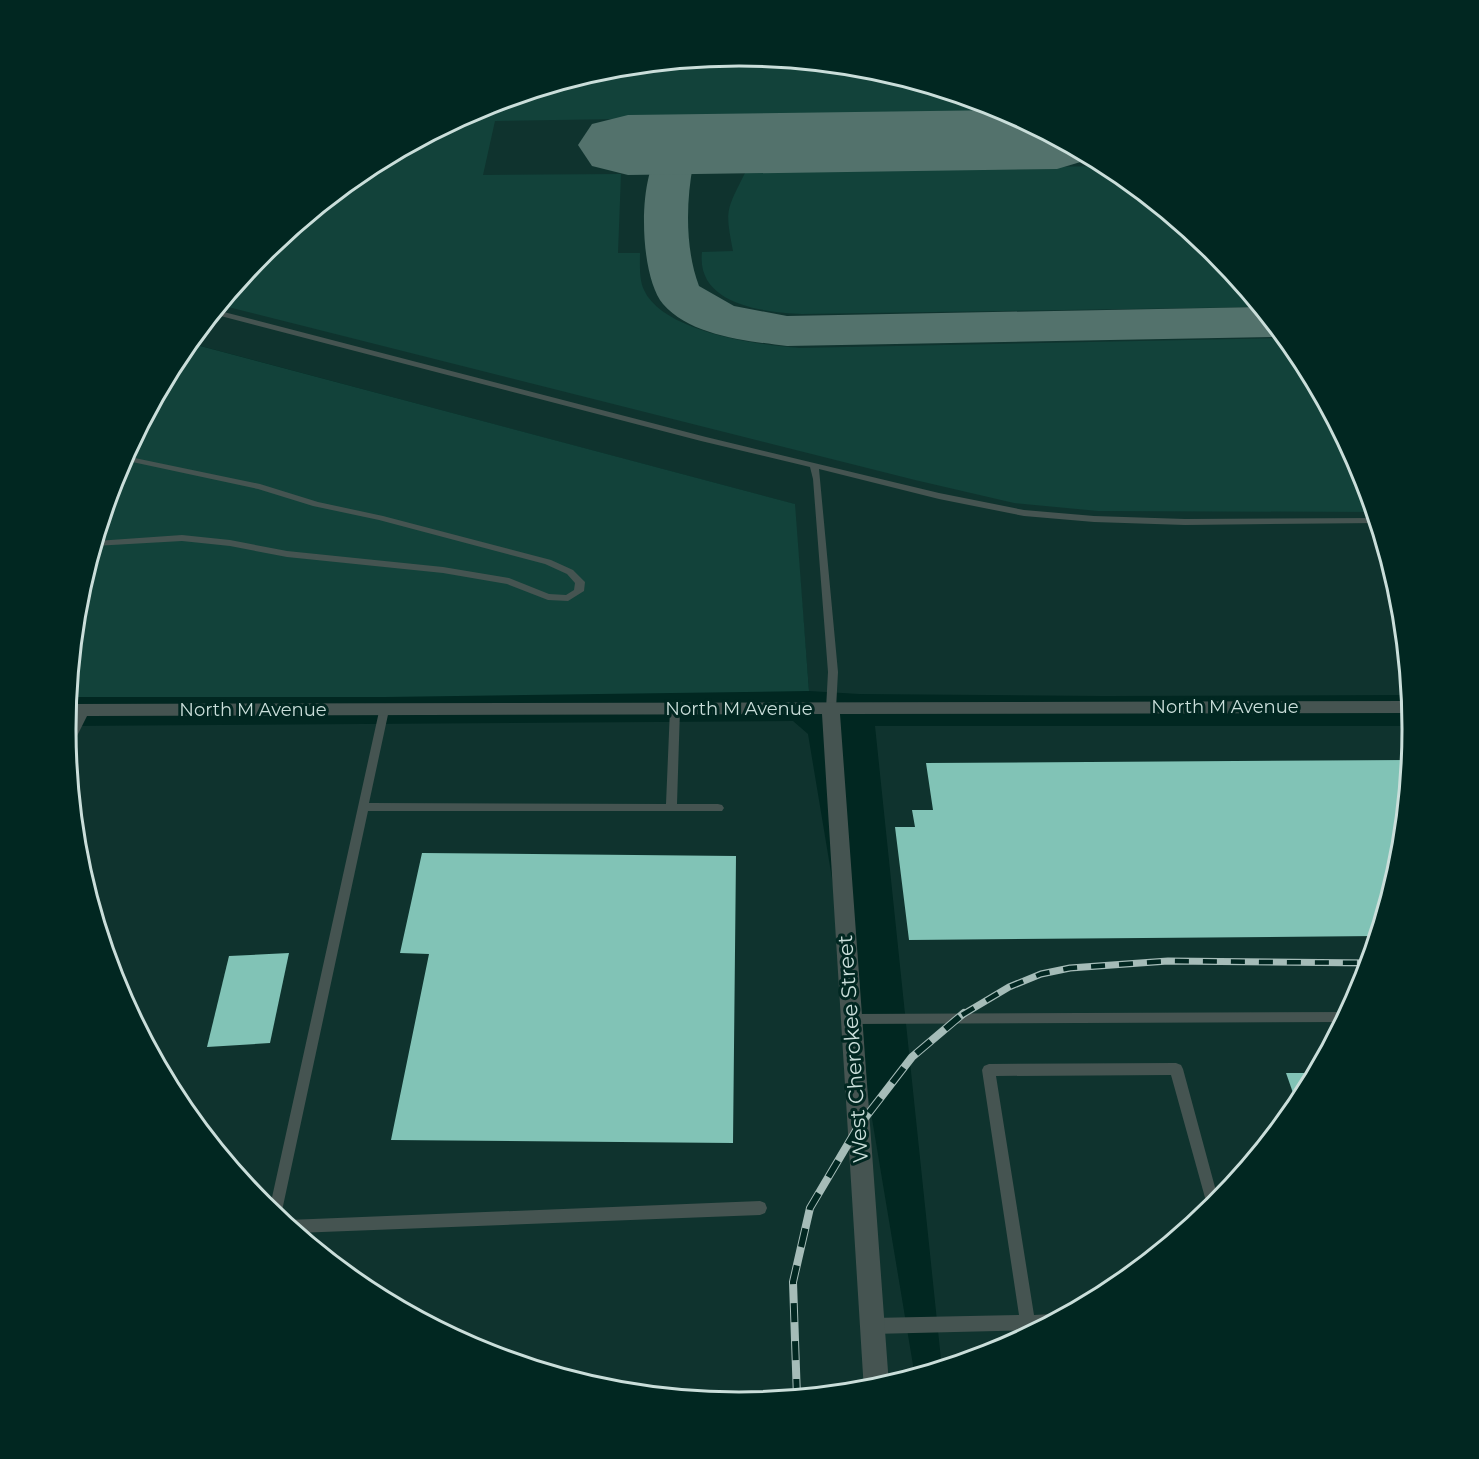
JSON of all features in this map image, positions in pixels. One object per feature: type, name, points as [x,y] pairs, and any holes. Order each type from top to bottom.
[{"type":"street","name":"North M Avenue","points":[[76,710],[1402,706]]},
{"type":"street","name":"West Cherokee Street","points":[[831,709],[875,1378]]},
{"type":"lane","points":[[223,314],[939,496],[1035,514],[1094,519],[1185,522],[1369,521]]},
{"type":"lane","points":[[103,543],[182,538],[230,543],[287,554],[443,570],[509,580],[548,597],[568,598],[579,591],[580,582],[570,573],[548,562],[380,518],[316,504],[260,487],[134,460]]},
{"type":"lane","points":[[814,465],[833,672],[831,709]]},
{"type":"lane","points":[[671,808],[675,709]]},
{"type":"lane","points":[[277,1206],[384,710]]},
{"type":"lane","points":[[363,807],[718,808]]},
{"type":"lane","points":[[851,1019],[1338,1017]]},
{"type":"lane","points":[[1028,1323],[989,1070],[1176,1069],[1211,1197]]},
{"type":"lane","points":[[300,1227],[760,1208]]},
{"type":"lane","points":[[872,1326],[1037,1323]]},
{"type":"shaded area","points":[[740,66],[783,67],[869,79],[953,101],[1033,134],[1108,178],[1143,203],[1209,260],[1266,326],[1291,361],[1335,436],[1368,516],[1390,600],[1402,695],[1104,696],[859,694],[809,691],[794,504],[199,346],[241,292],[270,260],[336,203],[371,178],[446,134],[526,101],[610,79],[696,67]]},
{"type":"shaded area","points":[[793,721],[808,734],[914,1369],[869,1380],[783,1392],[696,1392],[610,1380],[526,1358],[446,1325],[371,1281],[336,1256],[270,1199],[241,1167],[188,1098],[144,1023],[111,943],[89,859],[77,773],[76,726]]},
{"type":"shaded area","points":[[875,726],[1403,726],[1402,773],[1397,816],[1390,859],[1368,943],[1335,1023],[1291,1098],[1266,1133],[1209,1199],[1143,1256],[1108,1281],[1033,1325],[941,1361]]},
{"type":"green space","points":[[696,67],[783,67],[869,79],[953,101],[984,113],[495,121],[483,175],[621,174],[618,253],[640,253],[642,286],[654,304],[670,316],[691,326],[713,334],[760,344],[799,348],[1275,338],[1314,398],[1335,436],[1366,512],[1098,511],[1014,503],[229,307],[270,260],[336,203],[371,178],[446,134],[526,101],[610,79]]},
{"type":"green space","points":[[1089,166],[1143,203],[1177,231],[1209,260],[1250,307],[802,314],[752,307],[721,294],[710,284],[703,270],[702,252],[733,251],[728,218],[734,195],[745,173]]},
{"type":"green space","points":[[199,346],[795,504],[809,691],[386,697],[77,697],[89,600],[111,516],[144,436],[165,398]]},
{"type":"building","points":[[1402,760],[1390,859],[1370,936],[909,940],[895,827],[915,827],[912,810],[933,810],[926,763]]},
{"type":"building","points":[[422,853],[736,856],[733,1143],[391,1140],[429,954],[400,953]]},
{"type":"building","points":[[289,953],[270,1043],[207,1047],[229,956]]},
{"type":"building","points":[[1286,1073],[1307,1073],[1293,1094]]},
{"type":"taxiway","points":[[712,144],[693,147],[677,155],[672,165],[669,181],[667,224],[670,267],[674,284],[680,294],[691,303],[716,317],[787,331],[1263,322]]},
{"type":"runway","points":[[628,145],[1042,139]]},
{"type":"railway","points":[[962,1015],[1009,987],[1041,974],[1070,968],[1168,961],[1360,963]]},
{"type":"railway","points":[[797,1390],[793,1282],[810,1208],[858,1127],[912,1057],[964,1013]]}]
